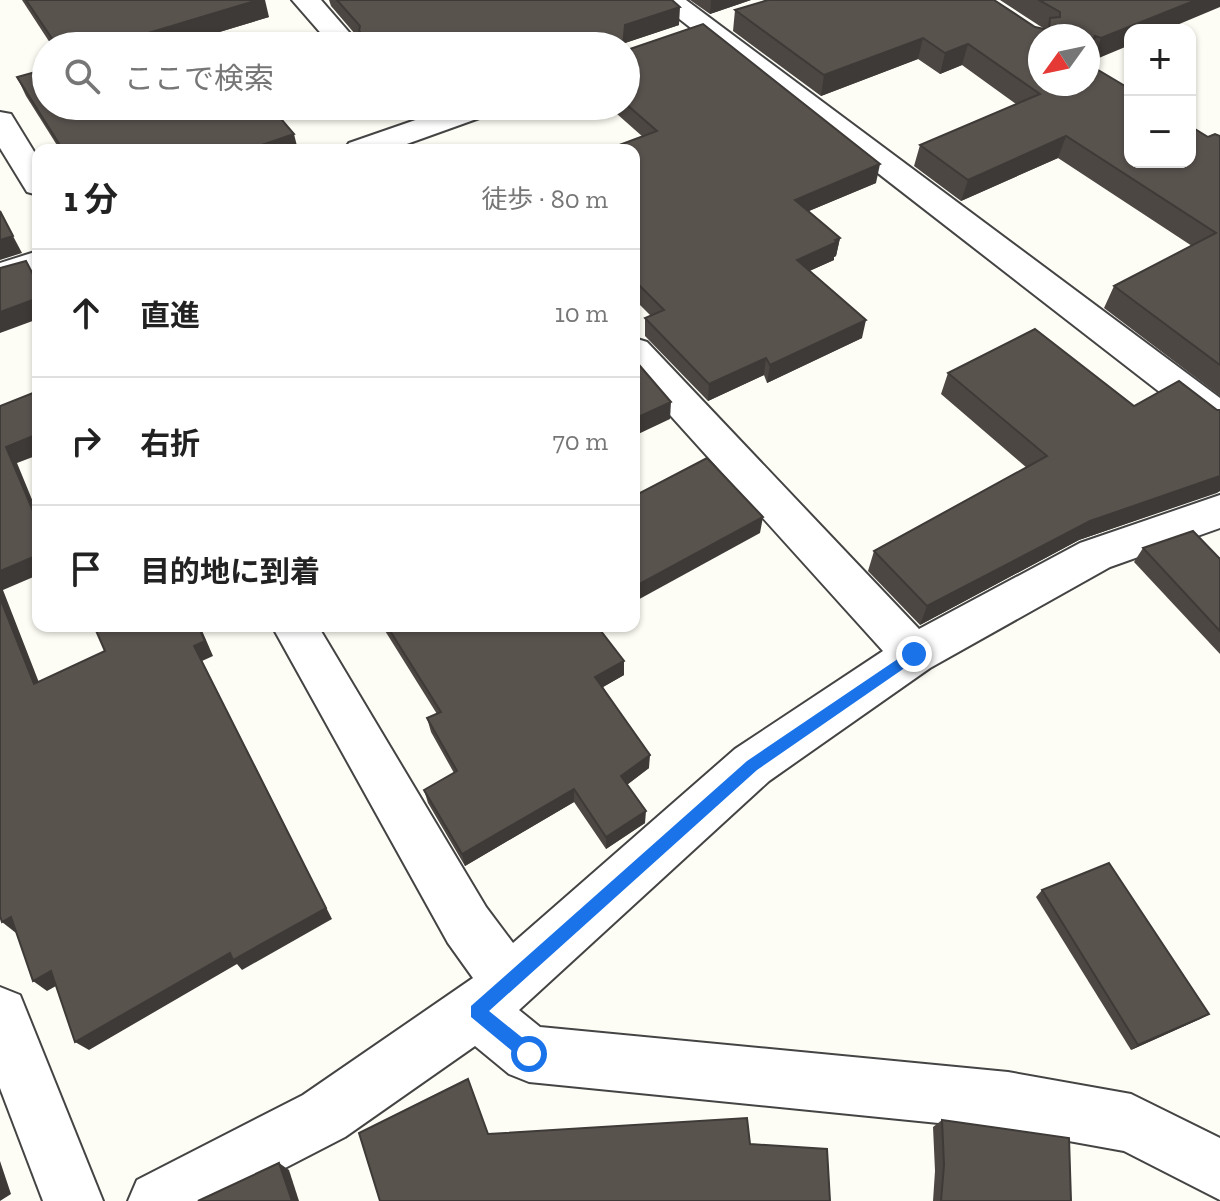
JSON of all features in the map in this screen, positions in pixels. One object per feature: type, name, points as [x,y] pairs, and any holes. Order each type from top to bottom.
[{"type":"street","points":[[306,0],[335,32]]},
{"type":"street","points":[[669,0],[1220,418]]},
{"type":"street","points":[[377,144],[444,120]]},
{"type":"street","points":[[0,121],[32,175]]},
{"type":"street","points":[[0,275],[32,264]]},
{"type":"street","points":[[640,357],[914,654]]},
{"type":"street","points":[[158,1201],[324,1116],[492,996],[752,765],[914,654],[1095,555],[1220,511]]},
{"type":"street","points":[[297,632],[467,925],[492,996],[529,1054],[1008,1101],[1131,1123],[1220,1170]]},
{"type":"street","points":[[0,1015],[73,1201]]},
{"type":"building","points":[[26,0],[258,0],[151,32],[48,32]]},
{"type":"building","points":[[337,0],[672,0],[680,7],[625,25],[624,32],[360,32],[360,26]]},
{"type":"building","points":[[768,0],[994,0],[1030,24],[1028,24],[1028,86],[968,44],[945,53],[923,38],[824,75],[735,10]]},
{"type":"building","points":[[1039,0],[1196,0],[1136,24],[1124,24],[1124,29],[1101,38],[1100,24],[1050,24],[1050,18],[1060,17],[1060,12]]},
{"type":"building","points":[[703,24],[880,164],[795,200],[840,238],[797,260],[866,320],[770,365],[766,358],[709,384],[645,318],[664,310],[640,286],[640,144],[622,144],[657,131],[640,116],[640,46]]},
{"type":"building","points":[[1100,71],[1124,85],[1124,168],[1196,168],[1196,130],[1208,137],[1215,134],[1220,136],[1220,365],[1114,286],[1216,233],[1066,136],[968,180],[920,145],[1035,96],[1100,96]]},
{"type":"building","points":[[32,73],[32,101],[17,77]]},
{"type":"building","points":[[44,120],[282,120],[294,134],[265,144],[59,144]]},
{"type":"building","points":[[0,211],[13,236],[0,240]]},
{"type":"building","points":[[26,261],[32,272],[32,300],[0,312],[0,268]]},
{"type":"building","points":[[1035,329],[1134,406],[1179,381],[1220,410],[1220,476],[1090,521],[927,606],[874,551],[1047,456],[948,373]]},
{"type":"building","points":[[640,366],[671,402],[640,416]]},
{"type":"building","points":[[32,393],[32,436],[6,447],[32,509],[32,558],[0,571],[0,406]]},
{"type":"building","points":[[707,458],[763,517],[640,584],[640,493]]},
{"type":"building","points":[[1193,531],[1220,559],[1220,631],[1143,548]]},
{"type":"building","points":[[0,598],[34,684],[105,651],[97,632],[201,632],[205,641],[194,646],[326,908],[233,960],[230,953],[75,1042],[51,971],[33,981],[11,917],[2,922]]},
{"type":"building","points":[[391,632],[602,632],[624,661],[595,677],[650,755],[621,776],[646,811],[606,837],[574,789],[462,854],[424,790],[457,771],[427,718],[441,712]]},
{"type":"building","points":[[1109,863],[1209,1014],[1138,1045],[1042,890]]},
{"type":"building","points":[[468,1079],[488,1134],[747,1118],[750,1144],[827,1149],[830,1201],[380,1201],[359,1133]]},
{"type":"building","points":[[942,1120],[1069,1138],[1071,1201],[941,1201],[944,1165]]},
{"type":"building","points":[[279,1163],[292,1201],[198,1201]]},
{"type":"route","points":[[529,1054],[477,1011],[752,765],[914,654]]}]
